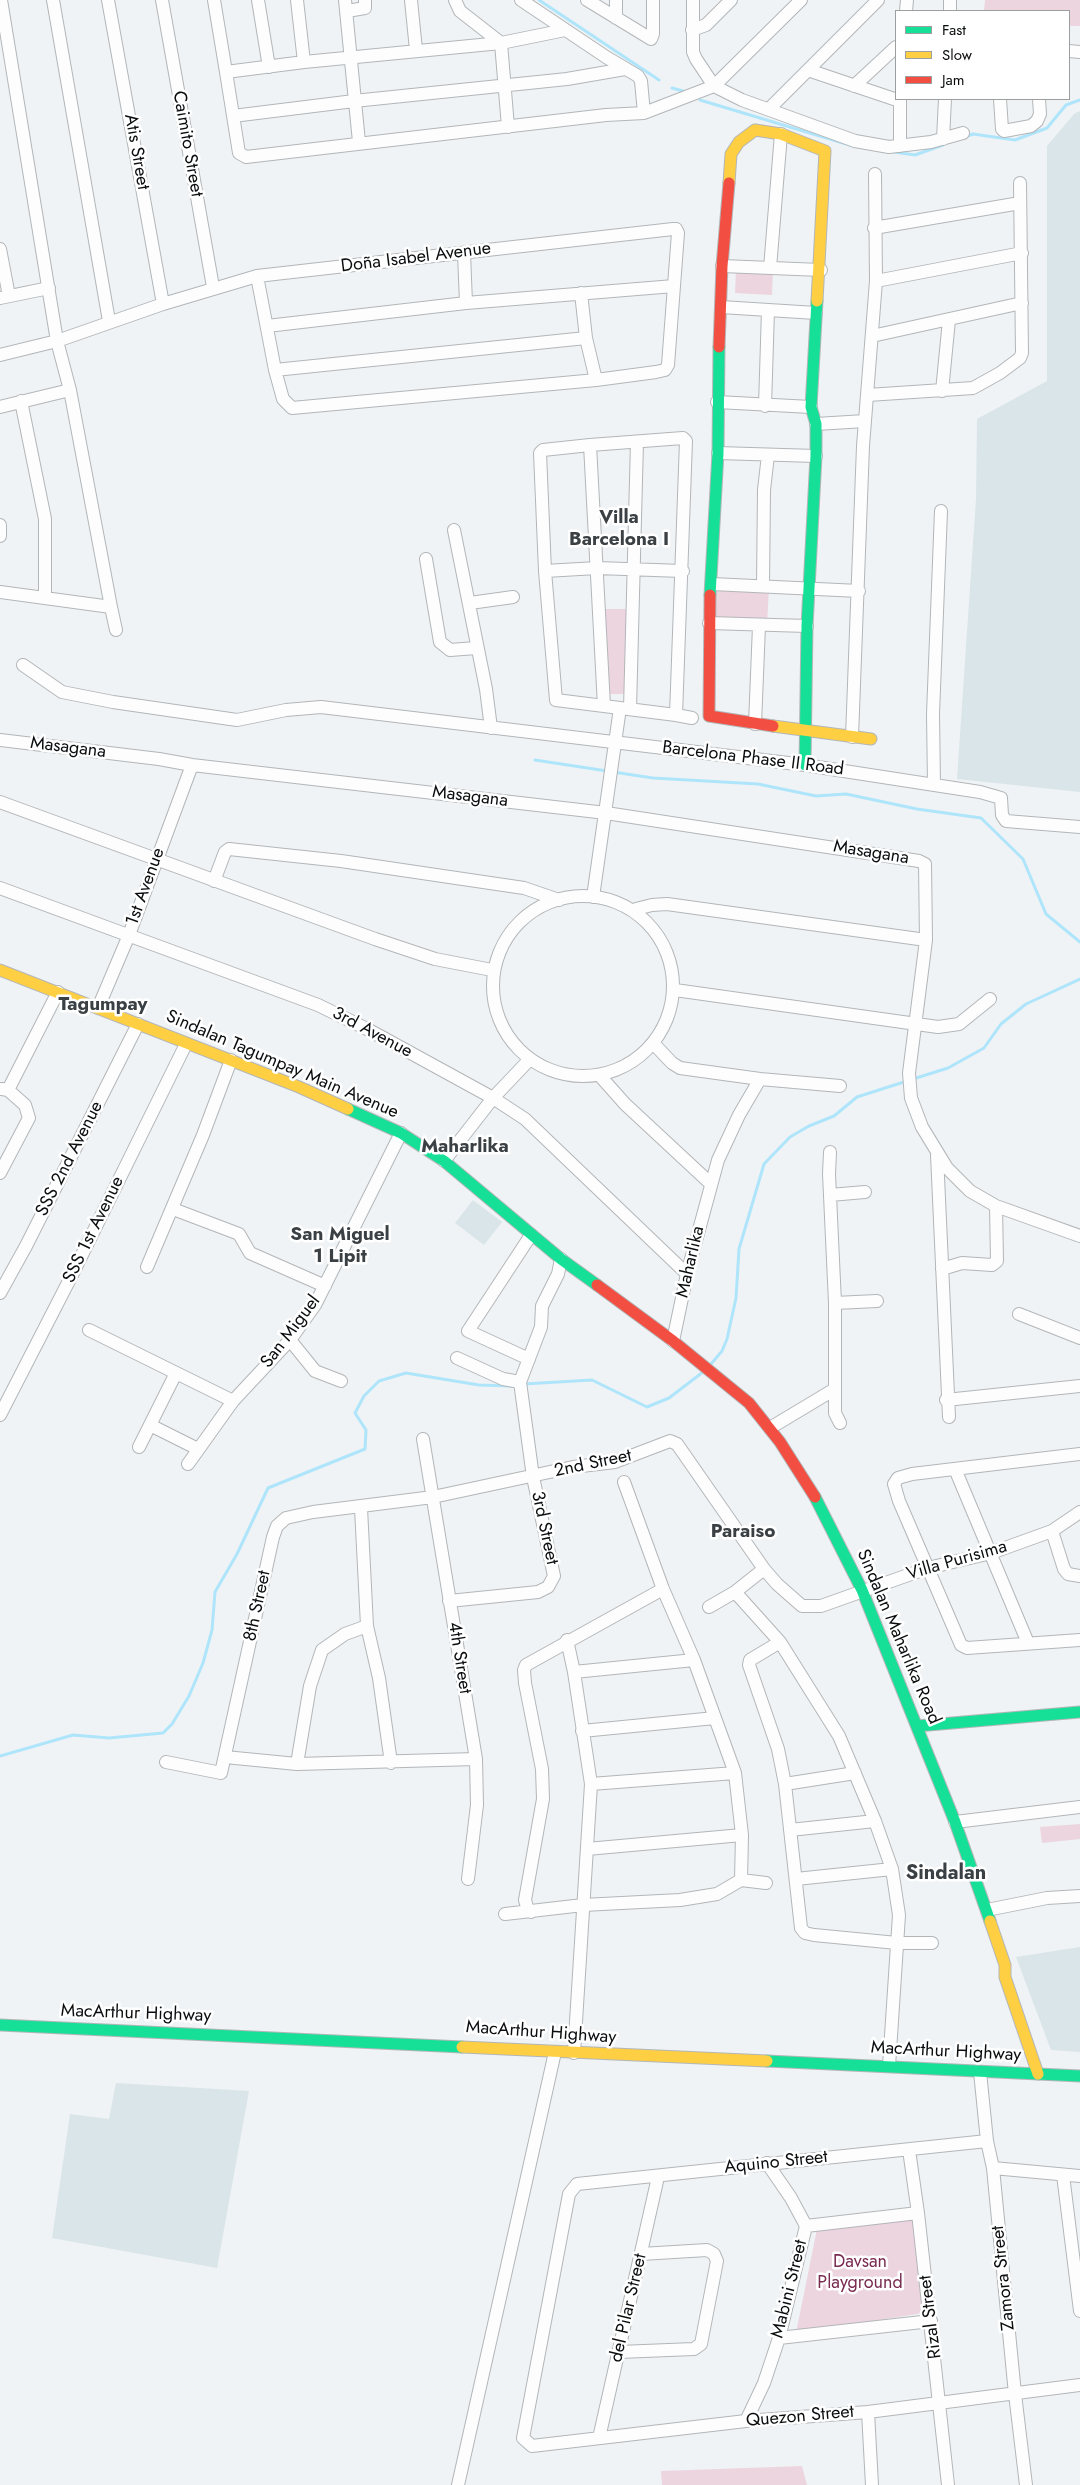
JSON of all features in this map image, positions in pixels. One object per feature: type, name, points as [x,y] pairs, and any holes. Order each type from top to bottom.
[{"type":"main road","points":[[805,765],[807,731],[807,626],[816,456],[816,424],[811,407],[816,313],[821,270],[825,151],[781,134],[755,130],[745,136],[731,154],[722,266],[717,402],[718,453],[709,623],[709,716],[754,724],[807,731],[852,737],[871,739]]},
{"type":"main road","points":[[0,970],[138,1024]]},
{"type":"main road","name":"Sindalan Tagumpay Main Avenue","points":[[138,1024],[299,1087],[401,1134],[444,1161],[561,1259],[697,1359]]},
{"type":"main road","name":"Sindalan Maharlika Road","points":[[697,1359],[749,1403],[770,1428],[818,1502],[862,1590],[955,1822],[1005,1965],[1013,1973],[1020,1992],[1042,2075]]},
{"type":"main road","points":[[917,1726],[1080,1712]]},
{"type":"main road","name":"MacArthur Highway","points":[[0,2025],[1080,2076]]},
{"type":"street","points":[[1,0],[50,288],[57,342],[70,390],[116,630]]},
{"type":"street","points":[[53,0],[110,321]]},
{"type":"street","name":"Atis Street","points":[[108,0],[163,304]]},
{"type":"street","name":"Caimito Street","points":[[162,0],[213,288]]},
{"type":"street","points":[[214,0],[241,156],[358,142],[644,113],[669,105],[714,86],[801,0]]},
{"type":"street","points":[[258,0],[269,67]]},
{"type":"street","points":[[297,0],[304,62]]},
{"type":"street","points":[[358,142],[346,6],[365,8],[365,0]]},
{"type":"street","points":[[411,0],[416,50]]},
{"type":"street","points":[[455,0],[460,11],[501,43],[508,127]]},
{"type":"street","points":[[521,0],[638,76],[641,81],[644,113]]},
{"type":"street","points":[[587,0],[650,38],[653,34],[653,0]]},
{"type":"street","points":[[616,0],[616,18]]},
{"type":"street","points":[[693,0],[693,52],[714,86],[742,100],[855,141],[889,147],[963,134]]},
{"type":"street","points":[[692,30],[706,25],[731,0]]},
{"type":"street","points":[[769,110],[878,0]]},
{"type":"street","points":[[226,72],[416,50],[501,43],[565,30]]},
{"type":"street","points":[[854,86],[895,48]]},
{"type":"street","points":[[233,116],[354,101],[567,79],[625,69]]},
{"type":"street","points":[[808,70],[895,98]]},
{"type":"street","points":[[900,100],[900,146]]},
{"type":"street","points":[[943,139],[945,100]]},
{"type":"street","points":[[1000,100],[1002,129],[1004,131],[1031,126],[1037,121],[1040,114],[1039,100]]},
{"type":"street","points":[[770,268],[781,134]]},
{"type":"street","points":[[852,737],[865,421],[876,281],[874,174]]},
{"type":"street","points":[[868,395],[973,388],[1000,373],[1020,358],[1022,353],[1022,253],[1020,183]]},
{"type":"street","points":[[874,228],[1020,203]]},
{"type":"street","name":"Doña Isabel Avenue","points":[[0,355],[57,342],[110,321],[257,276],[673,229],[678,233],[674,286]]},
{"type":"street","points":[[0,249],[4,297],[50,288]]},
{"type":"street","points":[[464,252],[466,303]]},
{"type":"street","points":[[876,281],[1022,253]]},
{"type":"street","points":[[722,266],[821,270]]},
{"type":"street","points":[[257,276],[275,370],[283,399],[292,408],[596,380],[665,370],[668,365],[674,286],[466,303],[267,326]]},
{"type":"street","points":[[581,293],[586,338],[596,380]]},
{"type":"street","points":[[872,336],[1022,303]]},
{"type":"street","points":[[721,308],[816,313]]},
{"type":"street","points":[[765,406],[768,310]]},
{"type":"street","points":[[942,391],[949,320]]},
{"type":"street","points":[[275,370],[586,338]]},
{"type":"street","points":[[0,407],[70,390]]},
{"type":"street","points":[[21,401],[45,519],[45,598]]},
{"type":"street","points":[[717,402],[811,407]]},
{"type":"street","points":[[816,424],[865,421]]},
{"type":"street","points":[[676,715],[683,571],[686,441],[680,438],[543,450],[540,453],[545,571],[555,698],[692,718]]},
{"type":"street","points":[[593,897],[606,813],[614,742],[624,709],[633,568],[637,442]]},
{"type":"street","points":[[590,445],[604,706]]},
{"type":"street","points":[[718,453],[816,456]]},
{"type":"street","points":[[763,586],[764,490],[768,455]]},
{"type":"street","points":[[934,785],[933,714],[941,511]]},
{"type":"street","points":[[0,525],[0,536]]},
{"type":"street","points":[[454,530],[470,603],[476,648],[486,689],[490,728]]},
{"type":"street","points":[[426,559],[440,642],[450,650],[476,648]]},
{"type":"street","points":[[545,571],[633,568],[683,571]]},
{"type":"street","points":[[712,584],[859,591]]},
{"type":"street","points":[[0,592],[111,607]]},
{"type":"street","points":[[470,603],[513,597]]},
{"type":"street","points":[[709,623],[807,626]]},
{"type":"street","points":[[754,724],[759,626]]},
{"type":"street","name":"Barcelona Phase II Road","points":[[23,665],[62,692],[237,720],[286,710],[321,707],[805,765],[892,777],[1002,798],[1002,815],[1006,821],[1080,827]]},
{"type":"street","name":"Masagana","points":[[0,740],[159,759],[192,765],[606,813],[916,860],[926,864],[926,940]]},
{"type":"street","name":"1st Avenue","points":[[98,1008],[129,935],[155,860],[192,765]]},
{"type":"street","points":[[0,802],[155,860],[436,959],[492,970]]},
{"type":"street","points":[[214,881],[225,852],[229,849],[341,862],[524,888],[559,900]]},
{"type":"street","name":"3rd Avenue","points":[[0,888],[318,1005],[367,1029],[493,1098],[526,1118],[687,1274]]},
{"type":"street","points":[[593,897],[621,902],[636,909],[653,928],[667,959],[675,990],[664,1026],[654,1044],[627,1066],[613,1074],[601,1077],[571,1075],[548,1070],[530,1059],[513,1044],[501,1024],[492,1000],[492,970],[498,951],[506,938],[531,913],[543,905],[559,900],[593,897]]},
{"type":"street","points":[[636,909],[667,904],[926,940],[909,1073],[909,1086],[922,1127],[947,1168],[970,1191],[996,1206],[1080,1236]]},
{"type":"street","points":[[675,990],[938,1027],[960,1024],[990,999]]},
{"type":"street","points":[[0,1173],[29,1118],[25,1105],[4,1090],[58,992]]},
{"type":"street","name":"SSS 2nd Avenue","points":[[0,1293],[26,1246],[138,1024]]},
{"type":"street","name":"SSS 1st Avenue","points":[[0,1415],[73,1273],[186,1044]]},
{"type":"street","points":[[654,1044],[680,1068],[760,1080],[840,1086]]},
{"type":"street","points":[[444,1161],[493,1098],[530,1059]]},
{"type":"street","points":[[147,1267],[173,1209],[231,1060]]},
{"type":"street","points":[[601,1077],[625,1104],[710,1182]]},
{"type":"street","name":"Maharlika","points":[[673,1341],[687,1274],[710,1182],[726,1142],[760,1080]]},
{"type":"street","name":"San Miguel","points":[[188,1464],[233,1401],[290,1340],[315,1305],[401,1134]]},
{"type":"street","points":[[830,1152],[835,1303],[835,1413],[840,1423]]},
{"type":"street","points":[[937,1154],[948,1417]]},
{"type":"street","points":[[830,1195],[866,1192]]},
{"type":"street","points":[[942,1269],[962,1262],[992,1265],[997,1261],[996,1206]]},
{"type":"street","points":[[173,1209],[239,1234],[243,1237],[250,1253],[325,1286]]},
{"type":"street","points":[[529,1359],[468,1331],[531,1235]]},
{"type":"street","points":[[456,1358],[503,1379],[520,1383],[541,1327],[542,1306],[558,1274],[561,1259]]},
{"type":"street","points":[[835,1303],[877,1300]]},
{"type":"street","points":[[1019,1314],[1080,1338]]},
{"type":"street","points":[[89,1330],[233,1401]]},
{"type":"street","points":[[290,1340],[314,1371],[341,1381]]},
{"type":"street","points":[[139,1448],[176,1373]]},
{"type":"street","name":"3rd Street","points":[[449,1601],[524,1595],[538,1592],[548,1587],[554,1576],[533,1477],[520,1383]]},
{"type":"street","points":[[946,1400],[1080,1386]]},
{"type":"street","points":[[770,1428],[835,1389]]},
{"type":"street","points":[[150,1425],[198,1450]]},
{"type":"street","name":"4th Street","points":[[423,1439],[476,1759],[477,1805],[468,1879]]},
{"type":"street","name":"2nd Street","points":[[361,1508],[533,1477],[573,1467],[615,1462],[670,1441],[677,1444],[764,1569],[788,1595],[802,1606],[821,1606],[862,1590]]},
{"type":"street","points":[[1080,1454],[912,1474],[898,1478],[895,1481],[899,1501],[963,1647],[1080,1640]]},
{"type":"street","points":[[955,1469],[1028,1643]]},
{"type":"street","points":[[624,1482],[663,1589],[694,1660],[735,1773],[742,1835],[741,1880]]},
{"type":"street","points":[[361,1508],[367,1626],[380,1678],[390,1763]]},
{"type":"street","name":"8th Street","points":[[166,1762],[221,1772],[277,1526],[286,1518],[313,1512],[361,1508]]},
{"type":"street","name":"Villa Purisima","points":[[862,1590],[928,1568],[991,1553],[1052,1531],[1080,1512]]},
{"type":"street","points":[[1052,1531],[1064,1569],[1068,1574],[1080,1576]]},
{"type":"street","points":[[709,1607],[735,1592],[764,1569]]},
{"type":"street","points":[[531,1912],[525,1900],[543,1799],[542,1769],[530,1713],[524,1670],[530,1661],[663,1589]]},
{"type":"street","points":[[735,1592],[780,1642],[839,1736],[875,1821],[892,1869],[899,1915],[889,2066]]},
{"type":"street","points":[[296,1764],[310,1686],[322,1650],[345,1634],[367,1626]]},
{"type":"street","points":[[567,1640],[574,1672],[591,1784],[574,2053]]},
{"type":"street","points":[[780,1642],[750,1660],[748,1665],[778,1748],[785,1784],[801,1928],[805,1933],[897,1943],[932,1943]]},
{"type":"street","points":[[574,1672],[694,1660]]},
{"type":"street","points":[[582,1731],[715,1718]]},
{"type":"street","points":[[225,1757],[296,1764],[390,1763],[476,1759]]},
{"type":"street","points":[[591,1784],[735,1773]]},
{"type":"street","points":[[785,1784],[855,1773]]},
{"type":"street","points":[[955,1822],[1080,1807]]},
{"type":"street","points":[[790,1830],[875,1821]]},
{"type":"street","points":[[587,1849],[742,1835]]},
{"type":"street","points":[[796,1879],[892,1869]]},
{"type":"street","points":[[505,1914],[582,1905],[680,1900],[717,1894],[741,1880],[766,1883]]},
{"type":"street","points":[[987,1910],[1047,1898],[1080,1896]]},
{"type":"street","points":[[458,2485],[555,2052]]},
{"type":"street","name":"Zamora Street","points":[[980,2072],[987,2141],[993,2168],[1015,2394],[1026,2485]]},
{"type":"street","name":"Aquino Street","points":[[523,2438],[569,2194],[577,2184],[987,2141]]},
{"type":"street","name":"Rizal Street","points":[[909,2150],[931,2321],[948,2485]]},
{"type":"street","name":"Mabini Street","points":[[746,2421],[764,2383],[779,2338],[806,2226],[791,2198],[767,2163]]},
{"type":"street","points":[[993,2168],[1080,2176]]},
{"type":"street","points":[[1063,2175],[1080,2311]]},
{"type":"street","name":"del Pilar Street","points":[[599,2438],[658,2177]]},
{"type":"street","points":[[806,2226],[918,2213]]},
{"type":"street","points":[[619,2352],[694,2349],[700,2344],[717,2261],[714,2254],[707,2250],[641,2254]]},
{"type":"street","points":[[779,2338],[931,2321]]},
{"type":"street","name":"Quezon Street","points":[[523,2438],[532,2446],[746,2421],[868,2412],[1080,2385]]},
{"type":"street","points":[[868,2412],[872,2485]]},
{"type":"shaded area","points":[[1080,111],[1080,792],[957,779],[976,499],[977,419],[1047,381],[1047,146],[1074,114]]},
{"type":"shaded area","points":[[473,1200],[502,1222],[484,1245],[455,1223]]},
{"type":"shaded area","points":[[1080,1947],[1080,2052],[1051,2050],[1016,1957]]},
{"type":"shaded area","points":[[116,2083],[249,2091],[217,2268],[52,2238],[70,2114],[109,2119]]},
{"type":"green space","points":[[985,0],[1080,0],[1080,26],[1070,26],[1070,10],[984,10]]},
{"type":"green space","points":[[736,270],[773,272],[772,295],[735,293]]},
{"type":"green space","points":[[713,585],[769,588],[767,625],[711,622]]},
{"type":"green space","points":[[603,609],[628,609],[627,694],[603,694]]},
{"type":"green space","points":[[1080,1824],[1080,1839],[1042,1843],[1040,1827]]},
{"type":"green space","name":"Davsan Playground","points":[[919,2216],[930,2312],[796,2333],[817,2229]]},
{"type":"green space","points":[[802,2466],[807,2485],[662,2485],[661,2471]]},
{"type":"waterway","points":[[539,0],[659,80]]},
{"type":"waterway","points":[[672,88],[683,91]]},
{"type":"waterway","points":[[700,100],[853,146]]},
{"type":"waterway","points":[[965,137],[973,134],[1015,140],[1047,128],[1066,105],[1080,100]]},
{"type":"waterway","points":[[894,152],[915,155],[943,145]]},
{"type":"waterway","points":[[535,760],[607,771]]},
{"type":"waterway","points":[[613,772],[653,778],[758,784],[816,796],[846,794],[917,809],[981,818],[1023,859],[1046,914],[1080,942]]},
{"type":"waterway","points":[[913,1079],[948,1068],[984,1048],[1001,1024],[1026,1004],[1080,979]]},
{"type":"waterway","points":[[711,1364],[722,1351],[727,1339],[736,1298],[739,1249],[764,1164],[790,1137],[809,1126],[834,1116],[857,1097],[907,1081]]},
{"type":"waterway","points":[[524,1384],[592,1380],[647,1407],[669,1398],[703,1372]]},
{"type":"waterway","points":[[0,1756],[73,1735],[109,1738],[163,1733],[172,1724],[189,1696],[203,1663],[212,1630],[215,1592],[237,1554],[268,1488],[365,1449],[366,1430],[355,1413],[364,1396],[379,1381],[406,1373],[479,1385],[512,1386]]},
{"type":"traffic: fast","points":[[805,765],[807,626],[816,456],[816,424],[811,407],[817,301]]},
{"type":"traffic: fast","points":[[710,595],[718,453],[719,347]]},
{"type":"traffic: fast","points":[[348,1109],[401,1133],[444,1161],[561,1259],[597,1285]]},
{"type":"traffic: fast","points":[[815,1497],[862,1590],[955,1822],[990,1921]]},
{"type":"traffic: fast","points":[[917,1726],[1080,1712]]},
{"type":"traffic: fast","points":[[0,2025],[462,2047]]},
{"type":"traffic: fast","points":[[767,2061],[1080,2076]]},
{"type":"traffic: slow","points":[[729,183],[731,154],[739,142],[755,130],[781,134],[825,151],[817,301]]},
{"type":"traffic: slow","points":[[773,726],[871,739]]},
{"type":"traffic: slow","points":[[0,970],[299,1087],[348,1109]]},
{"type":"traffic: slow","points":[[990,1921],[1005,1965],[1005,1977],[1038,2074]]},
{"type":"traffic: slow","points":[[462,2047],[767,2061]]},
{"type":"traffic: jam","points":[[719,347],[722,266],[729,183]]},
{"type":"traffic: jam","points":[[710,595],[709,716],[773,726]]},
{"type":"traffic: jam","points":[[597,1285],[673,1341],[749,1403],[780,1442],[815,1497]]},
{"type":"district","name":"Villa Barcelona I","points":[[619,529]]},
{"type":"district","name":"Tagumpay","points":[[103,1005]]},
{"type":"district","name":"Maharlika","points":[[465,1147]]},
{"type":"district","name":"San Miguel 1 Lipit","points":[[340,1246]]},
{"type":"district","name":"Paraiso","points":[[743,1532]]},
{"type":"district","name":"Sindalan","points":[[946,1874]]}]
